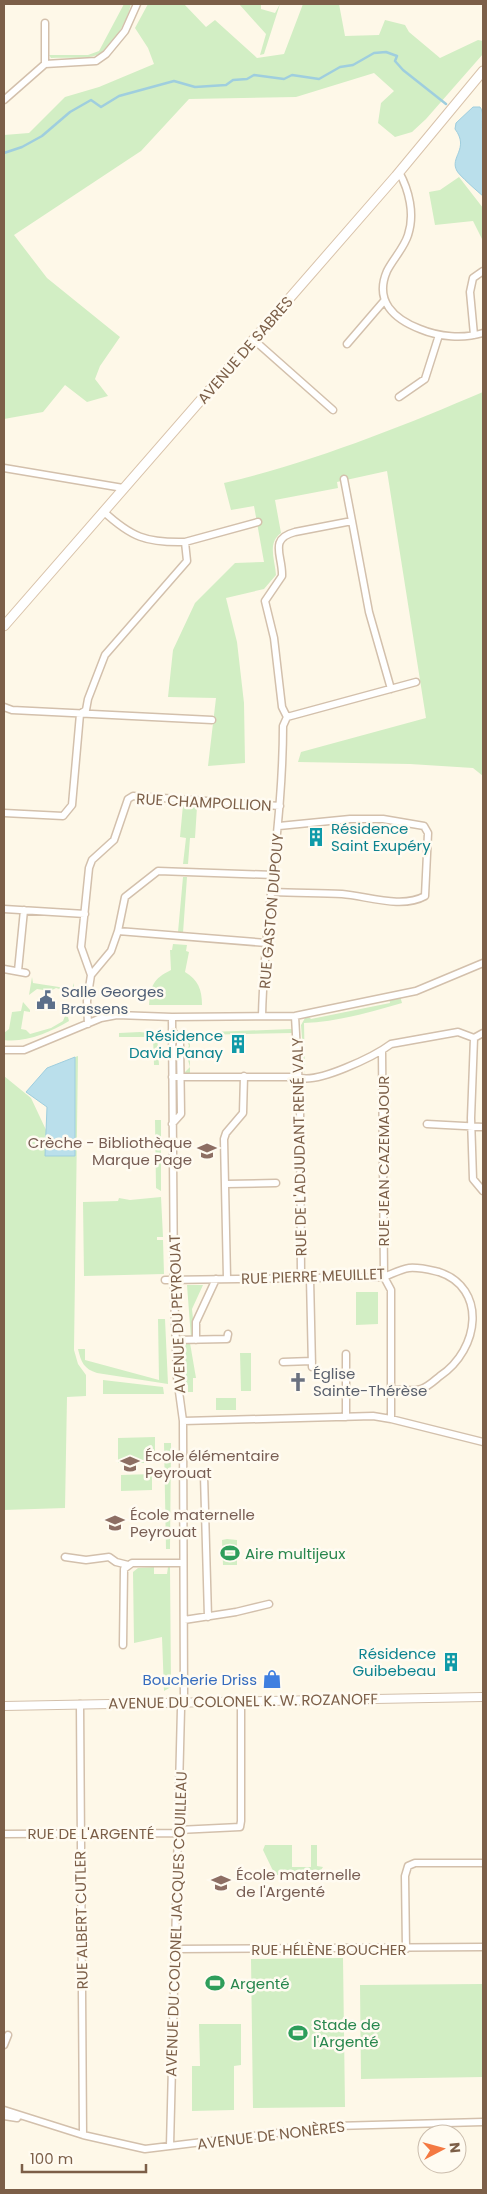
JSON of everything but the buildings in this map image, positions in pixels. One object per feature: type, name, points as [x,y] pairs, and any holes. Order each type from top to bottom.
[{"type":"main road","name":"AVENUE DE SABRES","points":[[6,620],[254,340],[399,172],[483,71]]},
{"type":"street","points":[[4,100],[45,64],[96,62],[106,54],[125,31],[137,4]]},
{"type":"street","points":[[45,23],[45,64]]},
{"type":"street","points":[[399,172],[407,188],[411,220],[408,236],[387,272],[383,287],[384,301],[398,318],[439,336],[483,333]]},
{"type":"street","points":[[474,335],[470,292],[473,278],[483,272]]},
{"type":"street","points":[[347,344],[384,301]]},
{"type":"street","points":[[399,397],[425,379],[439,336]]},
{"type":"street","points":[[254,340],[333,410]]},
{"type":"street","points":[[4,468],[123,488]]},
{"type":"street","points":[[344,479],[369,612],[391,688]]},
{"type":"street","points":[[103,511],[132,534],[152,542],[185,542],[258,522]]},
{"type":"street","points":[[352,521],[286,534],[280,540],[278,548],[282,576],[265,602],[274,638],[282,707],[287,717],[416,682]]},
{"type":"street","points":[[80,714],[86,710],[94,682],[105,655],[187,561],[185,542]]},
{"type":"street","points":[[4,707],[12,710],[212,720]]},
{"type":"street","points":[[4,813],[63,816],[72,805],[80,714]]},
{"type":"street","name":"RUE GASTON DUPOUY","points":[[262,1016],[267,943],[279,826],[283,726],[287,717]]},
{"type":"street","name":"RUE CHAMPOLLION","points":[[88,1024],[87,1001],[91,975],[81,947],[89,868],[92,860],[114,840],[119,830],[124,806],[133,796],[280,806]]},
{"type":"street","points":[[272,892],[344,894],[377,900],[417,901],[425,896],[428,833],[424,826],[383,818],[350,819],[279,826]]},
{"type":"street","points":[[91,975],[111,951],[118,931],[125,897],[158,871],[274,875]]},
{"type":"street","points":[[4,909],[85,914]]},
{"type":"street","points":[[18,971],[24,910]]},
{"type":"street","points":[[118,931],[267,943]]},
{"type":"street","points":[[4,1050],[24,1050],[100,1018],[117,1015],[172,1017],[295,1016],[416,991],[483,963]]},
{"type":"street","points":[[4,969],[26,973]]},
{"type":"street","name":"RUE DE L'ADJUDANT RENÉ VALY","points":[[295,1016],[300,1106],[301,1278]]},
{"type":"street","name":"AVENUE DU PEYROUAT","points":[[172,1017],[174,1279],[177,1377],[183,1421],[184,1702]]},
{"type":"street","points":[[172,1029],[180,1042],[181,1114],[172,1124]]},
{"type":"street","points":[[172,1077],[298,1076],[304,1079],[320,1076],[382,1051],[391,1044],[458,1032],[474,1038],[483,1033]]},
{"type":"street","points":[[474,1038],[473,1179],[483,1192]]},
{"type":"street","name":"RUE JEAN CAZEMAJOUR","points":[[382,1051],[384,1277],[391,1290],[391,1419]]},
{"type":"street","points":[[227,1278],[224,1139],[226,1133],[243,1113],[244,1076]]},
{"type":"street","points":[[427,1124],[483,1127]]},
{"type":"street","points":[[226,1188],[276,1183]]},
{"type":"street","name":"RUE PIERRE MEUILLET","points":[[166,1280],[384,1277],[409,1268],[423,1269],[452,1276],[469,1287],[478,1311],[475,1331],[467,1351],[449,1370],[421,1390],[391,1389]]},
{"type":"street","points":[[196,1340],[196,1322],[216,1278]]},
{"type":"street","points":[[282,1362],[312,1364],[310,1278]]},
{"type":"street","points":[[176,1340],[227,1339],[228,1334]]},
{"type":"street","points":[[346,1354],[346,1417]]},
{"type":"street","points":[[183,1421],[346,1417],[391,1419],[483,1442]]},
{"type":"street","points":[[204,1475],[208,1617]]},
{"type":"street","points":[[64,1557],[86,1560],[109,1557],[116,1562],[128,1565]]},
{"type":"street","points":[[123,1645],[124,1570],[132,1563],[184,1563]]},
{"type":"street","points":[[184,1620],[269,1604]]},
{"type":"street","name":"AVENUE DU COLONEL K. W. ROZANOFF","points":[[4,1706],[483,1697]]},
{"type":"street","name":"RUE DE L'ARGENTÉ","points":[[4,1834],[178,1831],[240,1827],[241,1701]]},
{"type":"street","name":"AVENUE DU COLONEL JACQUES COUILLEAU","points":[[170,2146],[181,1709],[184,1702]]},
{"type":"street","name":"RUE ALBERT CUTLER","points":[[80,1704],[84,2135]]},
{"type":"street","points":[[406,1949],[405,1876],[408,1866],[415,1863],[483,1862]]},
{"type":"street","name":"RUE HÉLÈNE BOUCHER","points":[[175,1949],[483,1947]]},
{"type":"street","points":[[4,2045],[8,2035]]},
{"type":"street","name":"AVENUE DE NONÈRES","points":[[4,2110],[84,2135],[136,2148],[170,2146],[335,2126],[483,2122]]},
{"type":"street","name":"AVENUE DE NONÈRES","points":[[4,2116],[32,2120]]},
{"type":"green space","points":[[124,4],[131,4],[126,19],[113,42],[101,53],[89,57],[51,58],[49,55],[88,55],[99,51]]},
{"type":"green space","points":[[148,4],[184,4],[206,27],[215,20],[257,58],[284,54],[303,4],[339,4],[345,36],[379,35],[385,20],[405,25],[409,32],[440,58],[478,40],[483,41],[483,54],[426,119],[412,132],[395,137],[378,123],[381,103],[394,91],[374,73],[296,97],[189,99],[141,151],[14,235],[47,278],[120,337],[100,366],[95,379],[108,396],[87,402],[65,385],[43,412],[4,419],[4,135],[29,133],[65,97],[99,87],[154,64],[148,48],[135,28]]},
{"type":"green space","points":[[239,4],[261,4],[261,9],[275,13],[280,4],[264,54],[260,55],[266,34]]},
{"type":"green space","points":[[459,177],[483,208],[483,241],[473,221],[435,225],[429,192],[440,190]]},
{"type":"green space","points":[[483,392],[483,776],[473,768],[410,764],[298,762],[301,752],[426,718],[387,471],[337,482],[338,488],[275,500],[281,533],[274,542],[273,547],[276,575],[264,589],[226,598],[237,642],[244,703],[245,763],[208,766],[216,698],[168,697],[173,650],[195,603],[235,563],[264,562],[254,506],[231,510],[224,483],[322,455]]},
{"type":"green space","points":[[183,805],[197,807],[195,838],[190,838],[188,864],[183,864],[186,838],[180,837]]},
{"type":"green space","points":[[183,877],[187,877],[183,933],[178,932]]},
{"type":"green space","points":[[173,944],[187,945],[186,951],[189,952],[185,972],[193,978],[198,986],[202,1005],[149,1005],[154,983],[160,976],[171,970],[170,950],[172,950]]},
{"type":"green space","points":[[32,977],[33,983],[72,989],[74,983],[74,996],[70,997],[66,991],[56,988],[50,991],[37,989],[29,995]]},
{"type":"green space","points":[[400,996],[402,1003],[378,1010],[341,1019],[304,1023],[305,1075],[301,1025],[305,1018],[309,1017],[311,1019],[390,1003],[389,998]]},
{"type":"green space","points":[[23,1002],[30,1012],[24,1011],[21,1029],[26,1030],[30,1034],[51,1028],[63,1021],[65,1016],[68,1017],[69,1021],[46,1033],[29,1038],[4,1040],[4,1033],[9,1029],[12,1012],[21,1011]]},
{"type":"green space","points":[[292,1029],[292,1033],[190,1035],[190,1067],[188,1060],[189,1050],[187,1049],[189,1046],[187,1040],[189,1038],[187,1036],[183,1040],[185,1033]]},
{"type":"green space","points":[[140,1032],[157,1034],[159,1065],[154,1065],[153,1037],[119,1037],[119,1033]]},
{"type":"green space","points":[[78,1056],[74,1350],[78,1364],[86,1375],[86,1396],[67,1397],[65,1508],[4,1510],[4,1076],[31,1098],[47,1132],[75,1156],[75,1057]]},
{"type":"green space","points":[[190,1067],[190,1073],[184,1073]]},
{"type":"green space","points":[[155,1120],[161,1120],[161,1191],[156,1188]]},
{"type":"green space","points":[[161,1197],[163,1237],[157,1237],[157,1240],[163,1240],[164,1274],[84,1276],[83,1202],[118,1201],[119,1198],[130,1200]]},
{"type":"green space","points":[[187,1285],[203,1285],[192,1309],[195,1338],[191,1338]]},
{"type":"green space","points":[[356,1292],[378,1292],[378,1324],[356,1325]]},
{"type":"green space","points":[[158,1319],[165,1319],[168,1384],[97,1373],[86,1367],[82,1361],[78,1349],[85,1349],[85,1360],[159,1380]]},
{"type":"green space","points":[[185,1343],[190,1343],[196,1378],[193,1378],[193,1392],[188,1392],[188,1385],[186,1385]]},
{"type":"green space","points":[[240,1353],[251,1353],[251,1391],[241,1391]]},
{"type":"green space","points":[[103,1380],[163,1387],[164,1394],[103,1394]]},
{"type":"green space","points":[[216,1398],[236,1398],[236,1410],[216,1410]]},
{"type":"green space","points":[[155,1437],[155,1463],[118,1463],[118,1438]]},
{"type":"green space","points":[[164,1443],[171,1443],[170,1549],[166,1549]]},
{"type":"green space","points":[[152,1474],[152,1490],[121,1491],[121,1475]]},
{"type":"green space","name":"Aire multijeux","points":[[222,1540],[237,1540],[237,1565],[223,1565]]},
{"type":"green space","points":[[154,1567],[154,1574],[167,1574],[168,1567],[170,1567],[171,1687],[164,1691],[162,1637],[134,1643],[133,1572],[138,1568]]},
{"type":"green space","points":[[265,1845],[292,1845],[292,1867],[311,1867],[311,1845],[317,1845],[317,1866],[323,1867],[318,1875],[275,1875],[263,1850]]},
{"type":"green space","name":"Stade de l'Argenté","points":[[343,1958],[345,2107],[253,2108],[251,1959]]},
{"type":"green space","points":[[483,1984],[483,2077],[361,2079],[360,1985]]},
{"type":"green space","points":[[199,2024],[241,2024],[241,2065],[234,2066],[234,2110],[192,2111],[192,2066],[200,2066]]},
{"type":"water","points":[[473,107],[480,107],[482,112],[483,196],[461,176],[455,166],[461,142],[455,129],[456,123]]},
{"type":"water","points":[[75,1057],[75,1156],[45,1156],[47,1107],[26,1092],[47,1068]]},
{"type":"waterway","points":[[4,153],[22,147],[42,136],[70,112],[91,100],[101,107],[119,96],[174,81],[195,87],[226,85],[233,80],[247,79],[254,75],[284,79],[292,75],[319,79],[340,67],[353,65],[374,53],[386,52],[397,56],[395,61],[403,70],[446,104]]},
{"type":"place","name":"Résidence Saint Exupéry","points":[[316,837]]},
{"type":"place","name":"Salle Georges Brassens","points":[[46,1000]]},
{"type":"place","name":"Résidence David Panay","points":[[238,1044]]},
{"type":"place","name":"Crèche - Bibliothèque Marque Page","points":[[207,1151]]},
{"type":"place","name":"Église Sainte-Thérèse","points":[[298,1382]]},
{"type":"place","name":"École élémentaire Peyrouat","points":[[130,1464]]},
{"type":"place","name":"École maternelle Peyrouat","points":[[115,1523]]},
{"type":"place","name":"Aire multijeux","points":[[230,1553]]},
{"type":"place","name":"Résidence Guibebeau","points":[[451,1662]]},
{"type":"place","name":"Boucherie Driss","points":[[272,1679]]},
{"type":"place","name":"École maternelle de l'Argenté","points":[[221,1883]]},
{"type":"place","name":"Argenté","points":[[215,1983]]},
{"type":"place","name":"Stade de l'Argenté","points":[[298,2033]]}]
